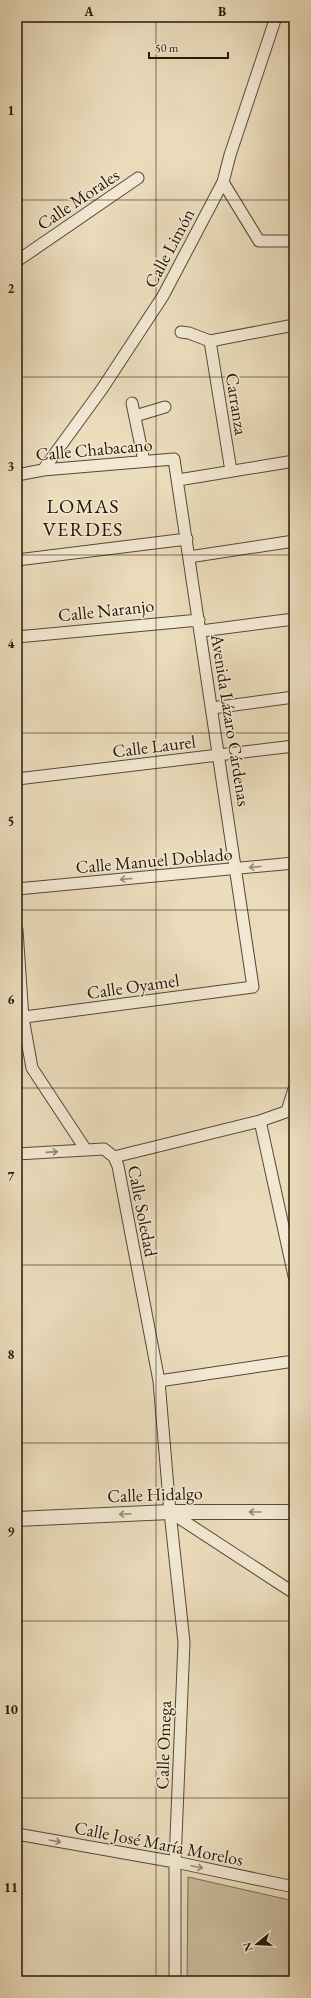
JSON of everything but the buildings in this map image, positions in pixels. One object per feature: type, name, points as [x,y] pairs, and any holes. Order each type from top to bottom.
[{"type":"street","name":"Calle Limón","points":[[43,470],[102,389],[163,296],[223,182],[230,155],[276,17]]},
{"type":"street","name":"Calle Morales","points":[[17,261],[138,178]]},
{"type":"street","points":[[223,182],[259,240],[294,241]]},
{"type":"street","points":[[181,332],[189,333],[210,341],[294,325]]},
{"type":"street","name":"Carranza","points":[[210,341],[230,471]]},
{"type":"street","points":[[132,403],[144,461]]},
{"type":"street","points":[[135,416],[165,407]]},
{"type":"street","name":"Calle Chabacano","points":[[17,475],[43,470],[174,459]]},
{"type":"street","name":"Avenida Lázaro Cárdenas","points":[[174,459],[201,631],[253,987]]},
{"type":"street","points":[[178,480],[294,461]]},
{"type":"street","points":[[17,560],[187,539]]},
{"type":"street","points":[[189,557],[294,541]]},
{"type":"street","points":[[201,631],[294,618]]},
{"type":"street","name":"Calle Naranjo","points":[[17,636],[199,620]]},
{"type":"street","points":[[212,708],[294,697]]},
{"type":"street","name":"Calle Laurel","points":[[17,779],[294,746]]},
{"type":"street","name":"Calle Manuel Doblado","points":[[17,890],[294,863]]},
{"type":"street","points":[[17,930],[20,1018],[32,1068],[86,1150]]},
{"type":"street","name":"Calle Oyamel","points":[[20,1018],[253,987]]},
{"type":"street","points":[[114,1157],[260,1121],[290,1110],[294,1089]]},
{"type":"street","points":[[260,1121],[294,1276]]},
{"type":"street","name":"Calle Soledad","points":[[17,1154],[104,1149],[114,1157],[118,1166],[159,1381],[170,1512]]},
{"type":"street","points":[[159,1381],[294,1361]]},
{"type":"street","points":[[170,1512],[294,1594]]},
{"type":"street","name":"Calle Hidalgo","points":[[17,1519],[170,1512],[294,1512]]},
{"type":"street","name":"Calle Omega","points":[[170,1512],[184,1642],[175,1862],[175,1981]]},
{"type":"street","name":"Calle José María Morelos","points":[[17,1834],[175,1862],[294,1887]]},
{"type":"shaded area","points":[[188,1877],[294,1901],[294,1981],[187,1981]]},
{"type":"district","name":"LOMAS VERDES","points":[[83,518]]}]
